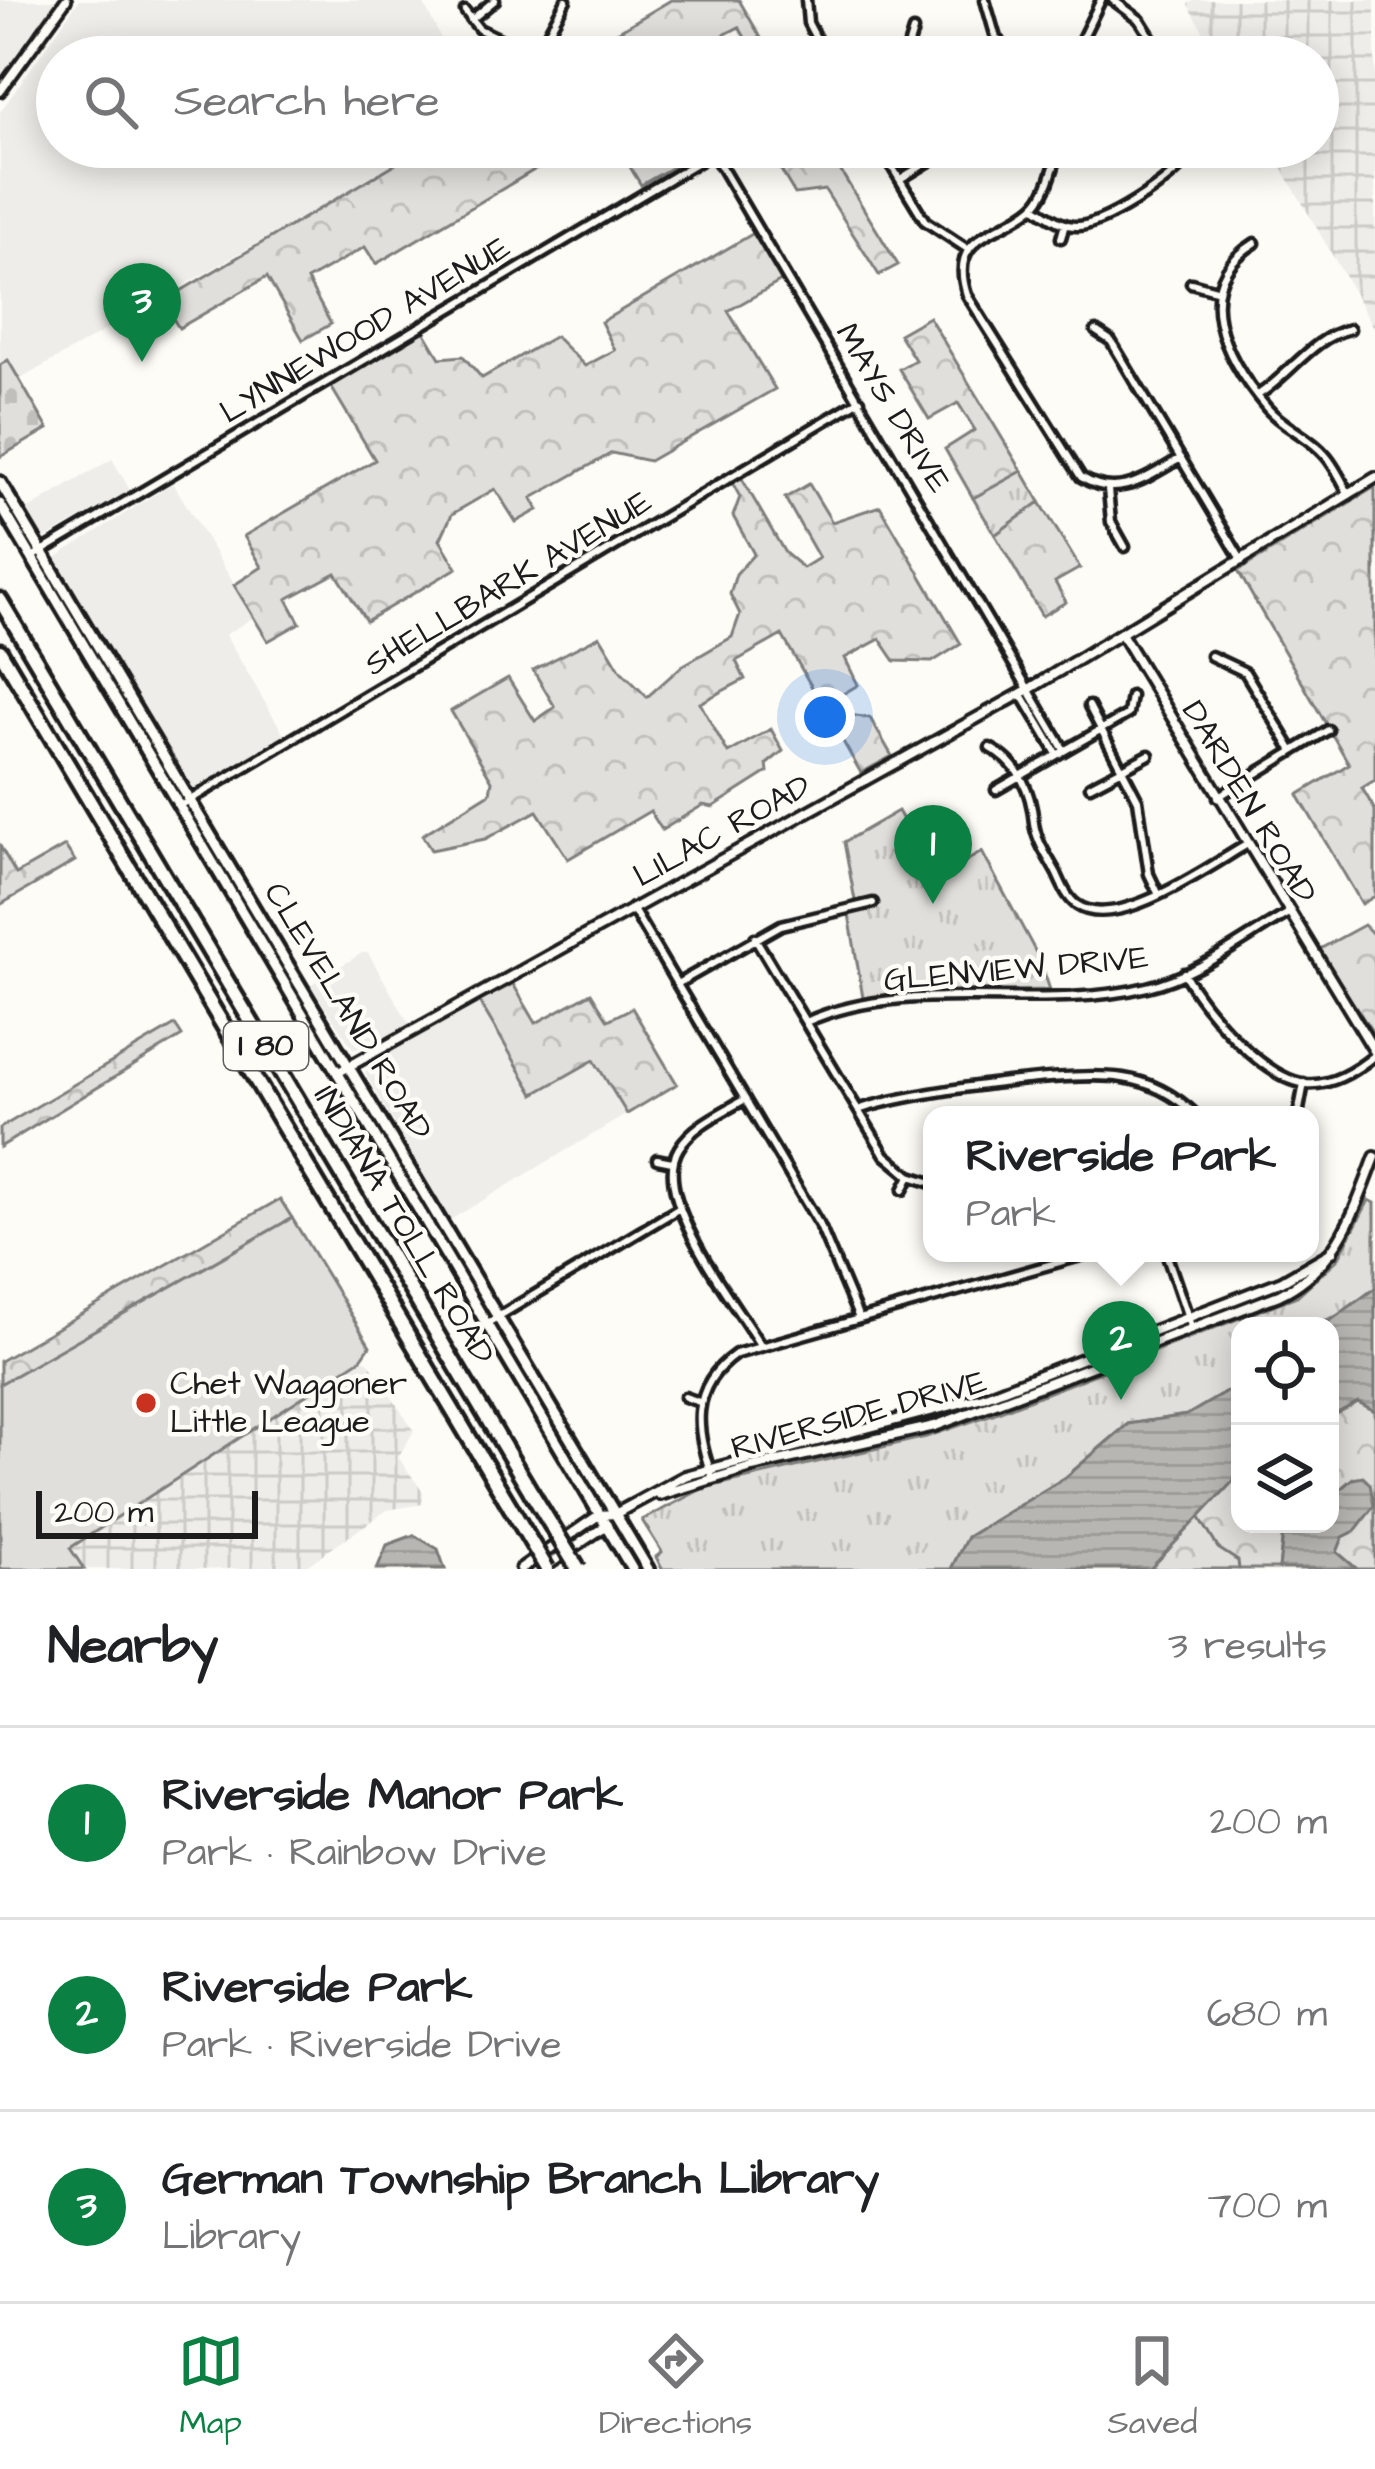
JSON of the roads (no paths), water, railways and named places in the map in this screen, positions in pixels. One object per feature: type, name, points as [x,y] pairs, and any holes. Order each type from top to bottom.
[{"type":"highway","name":"INDIANA TOLL ROAD","points":[[0,600],[578,1569]]},
{"type":"highway","name":"INDIANA TOLL ROAD","points":[[0,651],[545,1569]]},
{"type":"main road","name":"CLEVELAND ROAD","points":[[0,482],[37,554],[185,803],[349,1066],[648,1569]]},
{"type":"main road","name":"CLEVELAND ROAD","points":[[0,504],[37,554]]},
{"type":"main road","name":"CLEVELAND ROAD","points":[[185,803],[337,1073],[632,1569]]},
{"type":"street","points":[[40,36],[66,0]]},
{"type":"street","points":[[471,20],[495,0]]},
{"type":"street","points":[[547,36],[566,0]]},
{"type":"street","points":[[806,0],[814,36]]},
{"type":"street","points":[[985,0],[995,36]]},
{"type":"street","points":[[1083,36],[1101,0]]},
{"type":"street","points":[[1113,0],[1140,20],[1150,36]]},
{"type":"street","points":[[465,11],[494,36]]},
{"type":"street","points":[[912,36],[914,31]]},
{"type":"street","points":[[0,92],[36,42]]},
{"type":"street","name":"LYNNEWOOD AVENUE","points":[[37,554],[688,168]]},
{"type":"street","name":"MAYS DRIVE","points":[[722,168],[1031,688],[1060,752]]},
{"type":"street","points":[[893,168],[931,227],[969,250]]},
{"type":"street","points":[[900,179],[918,168]]},
{"type":"street","points":[[1051,168],[1034,206],[984,233],[969,250],[963,277],[970,300],[1069,465],[1092,484],[1108,489],[1134,484],[1181,458]]},
{"type":"street","points":[[1034,206],[1065,224],[1102,219],[1181,168]]},
{"type":"street","points":[[1061,238],[1065,224]]},
{"type":"street","points":[[1255,242],[1227,265],[1216,290],[1219,326],[1258,395],[1273,414],[1324,454],[1349,495]]},
{"type":"street","points":[[1191,283],[1216,290]]},
{"type":"street","points":[[1258,395],[1317,344],[1350,329]]},
{"type":"street","points":[[1096,331],[1112,341],[1242,561]]},
{"type":"street","name":"SHELLBARK AVENUE","points":[[185,803],[860,400]]},
{"type":"street","name":"LILAC ROAD","points":[[337,1073],[1021,694],[1375,478]]},
{"type":"street","points":[[1108,489],[1108,510],[1125,548]]},
{"type":"street","name":"DARDEN ROAD","points":[[1122,635],[1375,1054]]},
{"type":"street","points":[[1211,656],[1245,672],[1293,751]]},
{"type":"street","points":[[1021,694],[1060,752]]},
{"type":"street","points":[[996,790],[1128,714],[1131,696]]},
{"type":"street","points":[[1090,706],[1138,800],[1149,874],[1159,895]]},
{"type":"street","points":[[1218,797],[1328,730]]},
{"type":"street","points":[[990,748],[1008,758],[1020,777],[1034,804],[1041,843],[1075,904],[1107,911],[1159,895],[1246,844]]},
{"type":"street","points":[[1090,786],[1149,755]]},
{"type":"street","points":[[677,983],[755,938],[807,915],[873,903]]},
{"type":"street","points":[[632,908],[820,1226],[858,1316]]},
{"type":"street","name":"GLENVIEW DRIVE","points":[[806,1022],[892,1002],[1114,993],[1184,973],[1287,914]]},
{"type":"street","points":[[755,938],[885,1155],[910,1176],[923,1180]]},
{"type":"street","points":[[1184,973],[1222,1026],[1274,1070],[1304,1083],[1339,1078],[1375,1054]]},
{"type":"street","points":[[858,1110],[911,1096],[1098,1076],[1158,1088],[1183,1106]]},
{"type":"street","points":[[1300,1106],[1304,1083]]},
{"type":"street","points":[[745,1099],[700,1126],[672,1162],[670,1180],[678,1209],[760,1345]]},
{"type":"street","name":"RIVERSIDE DRIVE","points":[[653,1496],[934,1426],[1296,1287],[1332,1252],[1375,1157]]},
{"type":"street","points":[[656,1159],[672,1162]]},
{"type":"street","points":[[903,1190],[910,1176]]},
{"type":"street","points":[[486,1324],[678,1209]]},
{"type":"street","name":"RIVERSIDE DRIVE","points":[[1319,1261],[1332,1252]]},
{"type":"street","points":[[712,1479],[698,1428],[699,1402],[726,1361],[760,1345],[1058,1262]]},
{"type":"street","points":[[1169,1262],[1192,1329]]},
{"type":"street","name":"RIVERSIDE DRIVE","points":[[599,1515],[615,1514],[709,1468],[965,1402],[1302,1272],[1317,1262]]},
{"type":"street","points":[[685,1397],[699,1402]]},
{"type":"street","name":"RIVERSIDE DRIVE","points":[[545,1569],[606,1527],[615,1514]]},
{"type":"street","points":[[521,1569],[599,1515]]},
{"type":"waterway","points":[[1200,1518],[1218,1548],[1238,1561],[1239,1569]]},
{"type":"place","name":"German Township Branch Library","points":[[142,362]]},
{"type":"place","name":"Riverside Manor Park","points":[[933,904]]},
{"type":"place","name":"Riverside Park","points":[[1121,1400]]},
{"type":"place","name":"Chet Waggoner Little League","points":[[146,1403]]}]
